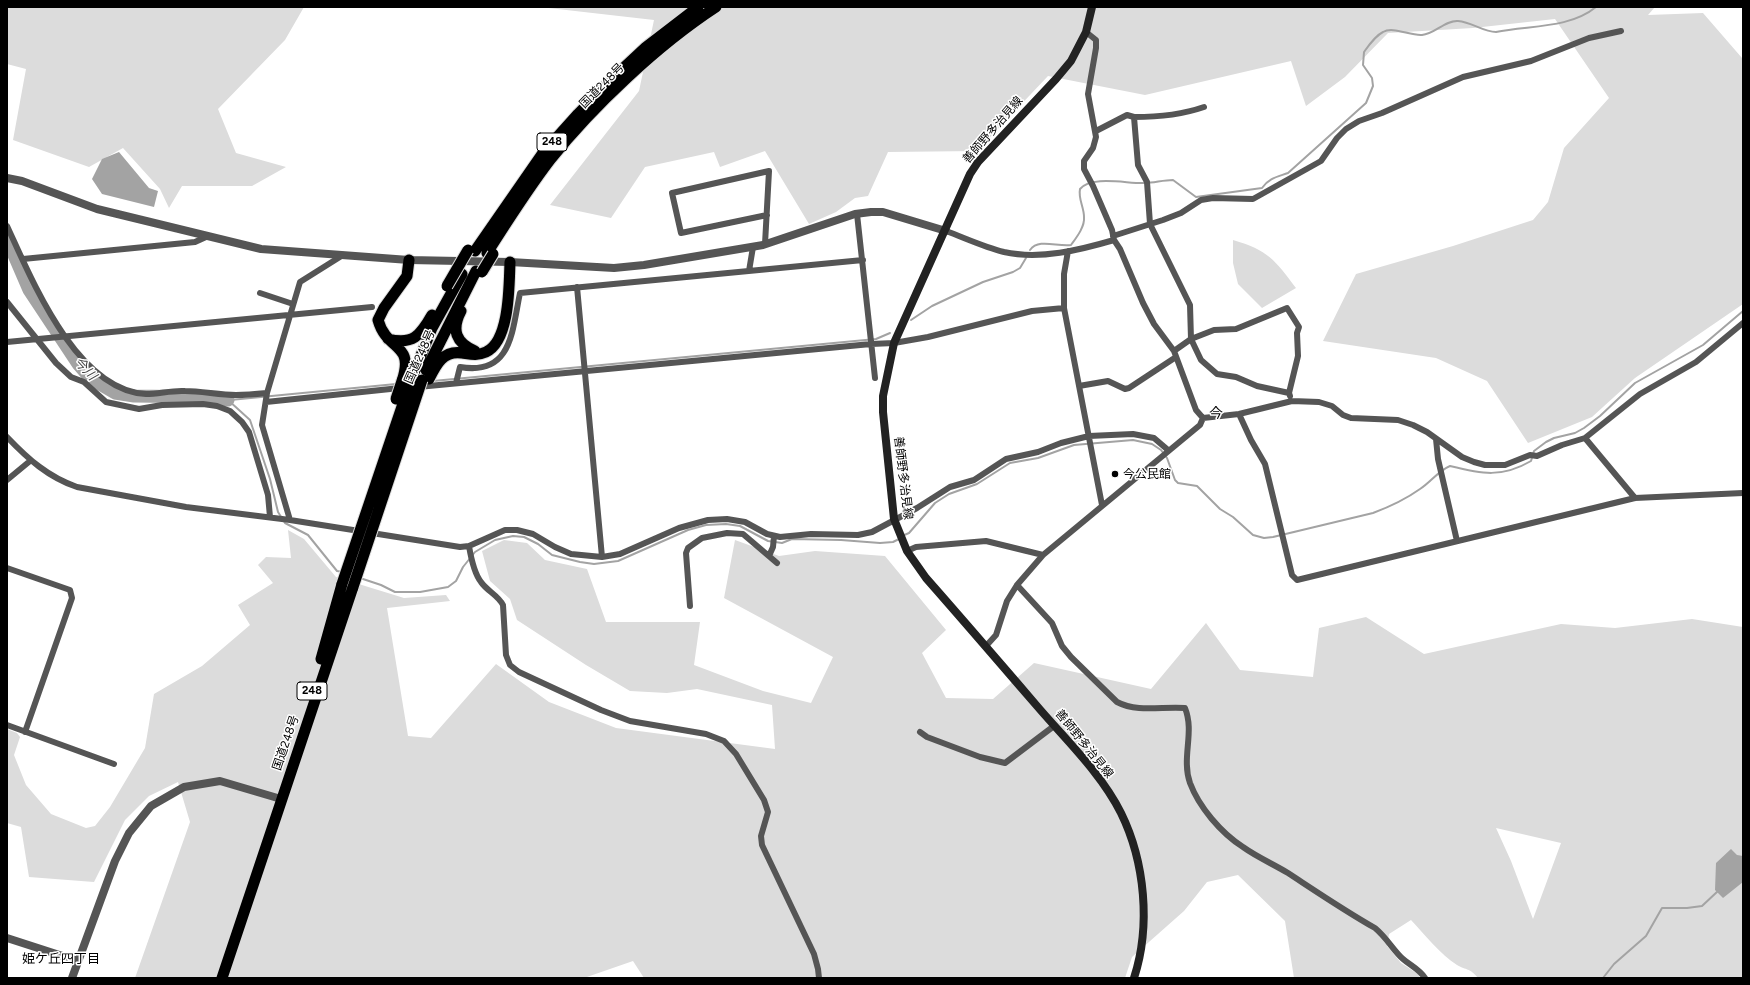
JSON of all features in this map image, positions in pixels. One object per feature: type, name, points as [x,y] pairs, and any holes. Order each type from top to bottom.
[{"type":"highway","name":"国道248号","points":[[222,978],[281,798],[347,585],[388,423],[406,380],[432,328],[462,274],[471,251],[482,241],[542,153],[616,75],[646,48],[698,7]]},
{"type":"highway","name":"国道248号","points":[[347,585],[416,398],[479,271],[545,167],[585,120],[624,81],[653,55],[716,7]]},
{"type":"highway","points":[[388,338],[406,342],[414,339],[426,326],[448,286],[471,251]]},
{"type":"highway","points":[[406,380],[406,362],[404,354],[380,328],[378,320],[384,308],[408,276],[409,260]]},
{"type":"highway","points":[[426,380],[436,364],[447,355],[455,352],[471,355],[481,354],[488,351],[498,341],[503,325],[509,292],[510,262]]},
{"type":"highway","points":[[479,271],[457,318],[456,334],[459,342],[465,347],[481,354]]},
{"type":"main road","name":"善師野多治見線","points":[[1092,7],[1086,32],[1070,61],[1056,79],[978,162],[970,174],[946,231],[894,343],[885,381],[883,412],[894,519],[907,551],[926,578],[1090,767],[1121,813],[1134,848],[1142,885],[1144,910],[1141,951],[1134,978]]},
{"type":"street","points":[[1086,32],[1096,40],[1088,94],[1096,131],[1096,138],[1093,148],[1084,161],[1084,169],[1154,324],[1174,351],[1196,410],[1203,418]]},
{"type":"street","points":[[7,178],[22,181],[97,209],[206,237],[261,249],[409,260],[510,262],[614,268],[644,265],[753,247],[858,214],[883,212],[946,231],[1003,252],[1019,254],[1068,251],[1114,238],[1182,212],[1201,200],[1213,198],[1252,200],[1321,161],[1337,138],[1351,125],[1404,104],[1443,84],[1463,77],[1531,61],[1589,38],[1621,32]]},
{"type":"street","points":[[1096,131],[1127,115],[1134,117],[1161,117],[1184,114],[1204,107]]},
{"type":"street","points":[[1134,117],[1138,165],[1147,182],[1150,224],[1190,305],[1191,339],[1201,360],[1218,374],[1236,377],[1258,386],[1289,393]]},
{"type":"street","points":[[765,244],[767,215],[769,171],[672,193],[681,233],[767,215]]},
{"type":"street","points":[[858,214],[870,344],[875,378]]},
{"type":"street","points":[[7,226],[45,305],[82,360],[99,376],[127,389],[146,394],[178,390],[235,395],[267,393]]},
{"type":"street","points":[[23,260],[195,242],[206,237]]},
{"type":"street","points":[[749,271],[753,247]]},
{"type":"street","points":[[1068,251],[1064,274],[1064,308],[1102,505]]},
{"type":"street","points":[[290,520],[262,430],[267,393],[300,282],[343,255]]},
{"type":"street","points":[[456,383],[460,367],[472,369],[489,366],[498,360],[508,347],[520,293],[863,260]]},
{"type":"street","points":[[577,287],[582,362],[602,557]]},
{"type":"street","points":[[260,293],[293,304]]},
{"type":"street","points":[[7,302],[56,363],[71,377],[84,382],[106,402],[139,409],[162,405],[203,404],[217,406],[230,411],[242,422],[248,432],[268,495],[270,517]]},
{"type":"street","points":[[7,342],[372,307]]},
{"type":"street","points":[[266,402],[870,344],[894,343],[928,338],[1032,311],[1064,308]]},
{"type":"street","points":[[1174,351],[1191,339],[1214,330],[1236,329],[1288,308],[1299,327],[1297,333],[1298,356],[1289,393],[1292,401]]},
{"type":"street","points":[[1203,418],[1239,414],[1292,401],[1319,402],[1332,406],[1343,415],[1350,418],[1398,420],[1420,428],[1462,456],[1485,465],[1505,465],[1530,454],[1537,456],[1562,445],[1585,438],[1640,394],[1696,362],[1743,322]]},
{"type":"street","points":[[1079,386],[1108,381],[1125,390],[1176,358]]},
{"type":"street","points":[[1239,414],[1251,440],[1265,464],[1292,575],[1297,580],[1634,498],[1743,493]]},
{"type":"street","points":[[986,646],[996,635],[1007,601],[1017,585],[1043,556],[1102,505],[1200,425],[1203,418]]},
{"type":"street","points":[[7,437],[30,461],[46,473],[65,483],[77,487],[186,507],[278,518],[460,546],[469,549],[494,534],[505,530],[517,530],[533,534],[555,547],[571,554],[602,557],[620,554],[693,523],[708,520],[727,519],[748,523],[774,537],[811,534],[858,535],[872,532],[917,508],[950,487],[974,480],[1006,459],[1038,452],[1061,443],[1089,437],[1133,434],[1154,438],[1168,450]]},
{"type":"street","points":[[1585,438],[1634,498]]},
{"type":"street","points":[[1436,439],[1441,472],[1457,541]]},
{"type":"street","points":[[7,480],[30,461]]},
{"type":"street","points":[[743,534],[748,523]]},
{"type":"street","points":[[690,606],[686,553],[688,548],[702,538],[727,534],[743,534],[777,563]]},
{"type":"street","points":[[769,556],[773,547],[774,537]]},
{"type":"street","points":[[907,551],[916,547],[986,541],[1043,556]]},
{"type":"street","points":[[469,549],[477,574],[482,583],[500,599],[503,605],[506,655],[514,668],[567,695],[630,721],[706,734],[719,738],[731,747],[764,800],[768,812],[761,836],[762,845],[814,954],[818,969],[818,978]]},
{"type":"street","points":[[7,568],[70,590],[72,598],[25,732]]},
{"type":"street","points":[[1017,585],[1052,623],[1062,646],[1071,657],[1118,702],[1124,706],[1146,708],[1185,708],[1190,722],[1186,762],[1189,781],[1200,804],[1228,836],[1242,847],[1284,871],[1375,928],[1385,936],[1403,959],[1414,966],[1425,978]]},
{"type":"street","points":[[7,726],[114,764]]},
{"type":"street","points":[[920,732],[980,757],[1005,763],[1054,726]]},
{"type":"street","points":[[72,978],[115,861],[129,833],[151,806],[184,787],[220,781],[281,798]]},
{"type":"street","points":[[7,938],[78,960]]},
{"type":"shaded area","points":[[7,7],[304,7],[285,40],[218,109],[236,153],[286,167],[252,186],[182,186],[169,208],[160,189],[123,148],[89,167],[13,140],[26,69],[7,64]]},
{"type":"shaded area","points":[[540,7],[1655,7],[1648,15],[1703,13],[1742,58],[1743,55],[1743,304],[1635,378],[1592,417],[1528,443],[1487,381],[1436,358],[1323,341],[1356,274],[1453,246],[1533,220],[1548,202],[1564,148],[1609,98],[1555,19],[1473,28],[1388,33],[1345,77],[1306,106],[1291,61],[1145,95],[1048,76],[977,151],[888,152],[868,196],[855,198],[836,212],[809,224],[765,151],[720,167],[714,152],[645,167],[611,218],[550,205],[639,91],[654,20]]},
{"type":"shaded area","points":[[119,152],[149,188],[158,191],[154,207],[102,194],[92,179],[102,159]]},
{"type":"shaded area","points":[[1233,240],[1255,248],[1270,257],[1296,288],[1262,308],[1238,284],[1233,263]]},
{"type":"shaded area","points":[[288,530],[304,539],[336,577],[404,598],[446,595],[450,601],[387,608],[408,736],[431,738],[496,664],[549,702],[616,728],[775,749],[772,705],[697,689],[667,693],[630,691],[586,665],[517,620],[510,599],[490,581],[482,551],[504,540],[527,543],[545,560],[587,569],[606,622],[700,622],[694,665],[763,691],[811,703],[833,657],[724,598],[735,540],[779,556],[815,551],[885,556],[946,630],[922,653],[946,698],[993,699],[1034,663],[1151,689],[1206,623],[1240,670],[1313,677],[1319,628],[1366,617],[1424,654],[1561,624],[1615,628],[1692,619],[1743,627],[1743,978],[1478,978],[1472,972],[1460,967],[1445,956],[1411,920],[1389,934],[1387,946],[1401,963],[1418,974],[1420,978],[1294,978],[1285,921],[1238,875],[1207,882],[1184,911],[1132,957],[1125,978],[644,978],[633,961],[584,978],[135,978],[190,822],[178,782],[149,796],[125,820],[94,882],[29,877],[21,827],[7,823],[7,729],[17,733],[20,737],[14,755],[26,785],[51,814],[86,828],[95,826],[110,807],[145,748],[154,694],[202,666],[250,625],[238,605],[273,583],[258,565],[266,557],[291,558]],"holes":[[[1496,828],[1561,843],[1533,919],[1511,861]]]},
{"type":"shaded area","points":[[1731,849],[1737,855],[1743,856],[1743,882],[1723,898],[1715,890],[1716,863]]},
{"type":"waterway","points":[[1030,250],[1038,244],[1071,245],[1080,232],[1084,221],[1080,189],[1093,182],[1111,181],[1152,183],[1173,180],[1196,197],[1262,188],[1270,180],[1288,173],[1366,103],[1373,86],[1372,78],[1363,65],[1364,52],[1375,38],[1387,30],[1422,35],[1453,21],[1458,21],[1468,23],[1491,32],[1496,32],[1561,23],[1585,14],[1596,7]]},
{"type":"waterway","name":"今川","points":[[7,239],[29,290],[78,364],[91,379],[115,393],[134,396],[209,397],[228,400]]},
{"type":"waterway","points":[[911,320],[932,306],[983,282],[1013,272],[1020,268],[1026,258]]},
{"type":"waterway","points":[[902,536],[909,533],[935,503],[949,494],[977,484],[1010,463],[1038,458],[1074,445],[1133,440],[1152,444],[1161,450],[1167,458],[1175,480],[1178,483],[1197,486],[1220,509],[1233,517],[1253,535],[1264,538],[1273,537],[1373,513],[1409,496],[1450,466],[1472,471],[1492,473],[1511,470],[1531,461],[1534,451],[1546,442],[1554,438],[1575,433],[1584,428],[1600,416],[1635,383],[1703,345],[1743,311]]},
{"type":"waterway","points":[[433,381],[876,339],[890,333]]},
{"type":"waterway","points":[[230,400],[396,384]]},
{"type":"waterway","points":[[228,400],[250,420],[270,479],[278,512],[285,523],[308,535],[337,571],[343,572]]},
{"type":"waterway","points":[[360,578],[381,585],[395,592],[420,592],[448,587],[456,581],[463,567],[475,552],[495,540],[513,536],[524,537],[538,544],[552,555],[594,564],[618,561],[688,530],[706,525],[726,524],[740,526],[768,541],[782,543],[792,539],[841,540],[880,543],[893,542],[899,539]]},
{"type":"waterway","points":[[1603,978],[1614,964],[1646,936],[1662,908],[1687,908],[1702,906],[1718,891]]},
{"type":"place","name":"今公民館","points":[[1115,474]]},
{"type":"district","name":"今","points":[[1216,414]]},
{"type":"district","name":"姫ケ丘四丁目","points":[[61,959]]}]
